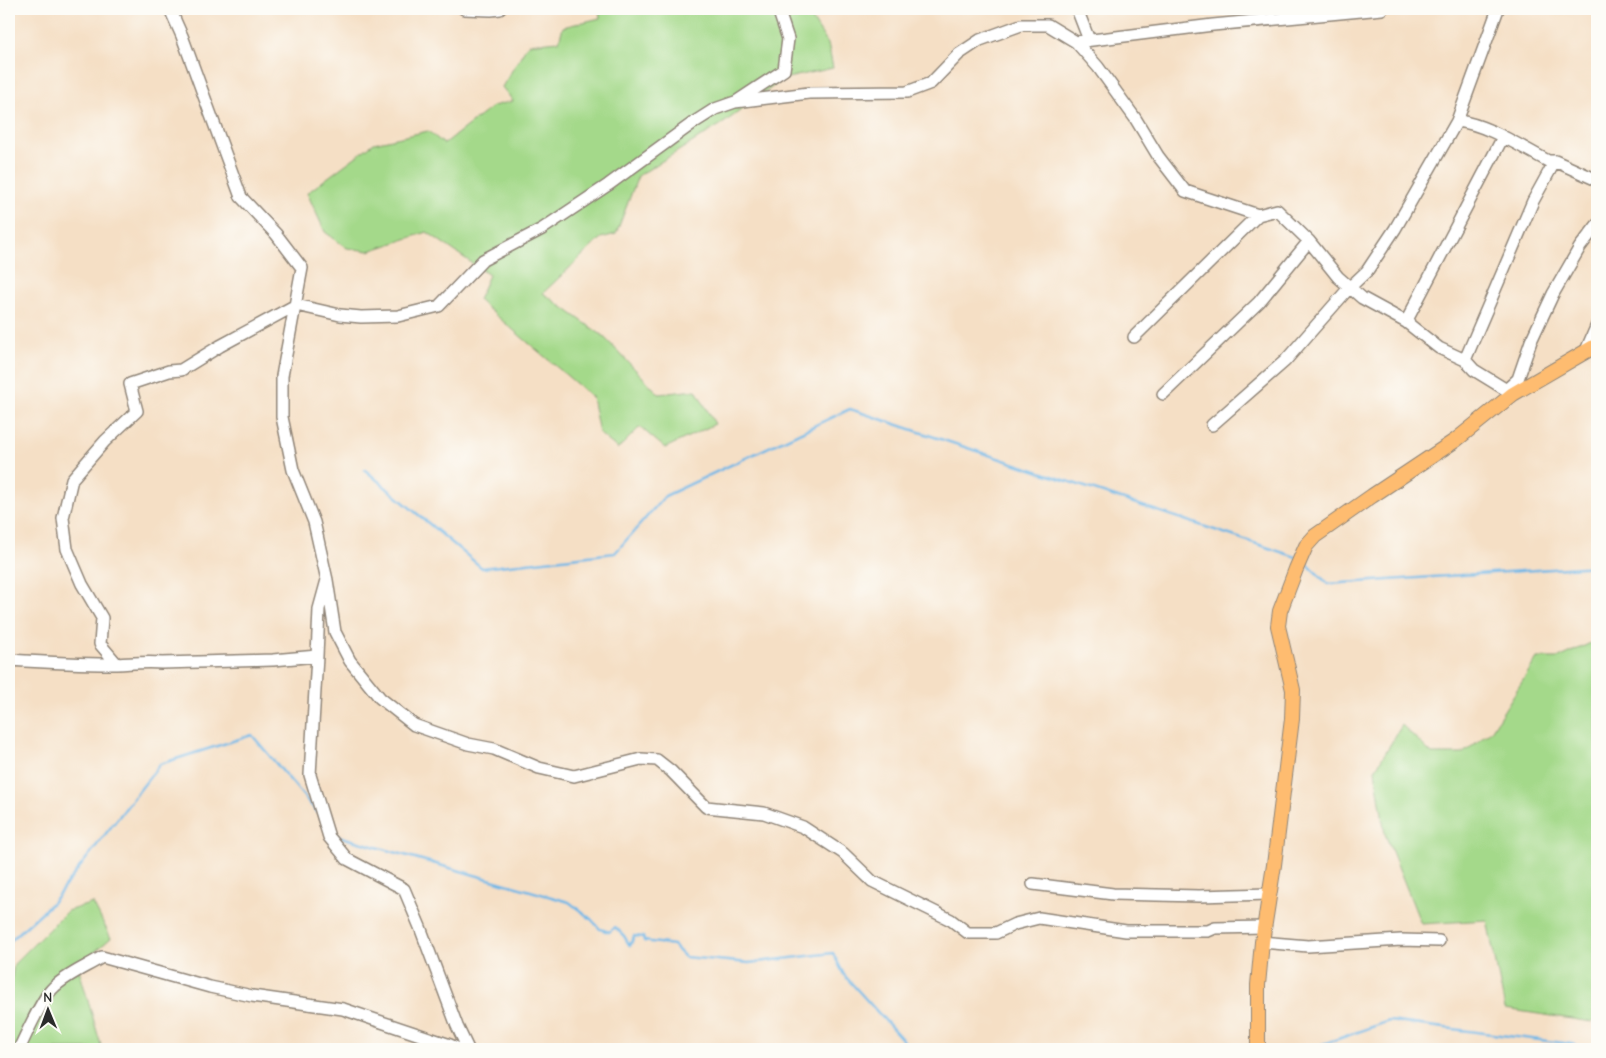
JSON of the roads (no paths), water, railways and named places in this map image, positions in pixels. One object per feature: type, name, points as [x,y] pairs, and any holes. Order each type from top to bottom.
[{"type":"main road","points":[[1258,1049],[1258,985],[1262,942],[1289,746],[1293,690],[1278,626],[1280,611],[1306,546],[1315,536],[1456,440],[1510,392],[1591,349]]},
{"type":"street","points":[[170,9],[186,46],[241,197],[276,234],[302,268],[282,376],[282,417],[293,470],[314,522],[328,580],[335,632],[350,661],[380,698],[414,725],[468,744],[494,749],[538,768],[574,776],[640,759],[657,760],[671,771],[706,807],[764,813],[803,826],[843,852],[872,881],[951,920],[968,933],[996,933],[1015,924],[1039,918],[1126,931],[1208,931],[1215,928],[1264,927]]},
{"type":"street","points":[[464,9],[500,9]]},
{"type":"street","points":[[117,664],[100,644],[102,618],[82,584],[68,549],[63,518],[72,479],[105,441],[137,411],[130,384],[169,371],[181,370],[220,346],[296,306],[340,315],[362,316],[398,316],[439,306],[483,260],[542,229],[693,123],[716,109],[735,102],[784,70],[788,39],[778,9]]},
{"type":"street","points":[[1077,9],[1089,40]]},
{"type":"street","points":[[1076,42],[1213,25],[1382,9]]},
{"type":"street","points":[[1212,425],[1285,361],[1367,271],[1395,229],[1457,121],[1498,9]]},
{"type":"street","points":[[735,102],[809,93],[907,92],[931,83],[958,54],[980,40],[1021,25],[1048,25],[1076,42],[1098,67],[1135,118],[1158,156],[1185,191],[1258,215]]},
{"type":"street","points":[[1457,121],[1468,123],[1503,137],[1548,161],[1555,161],[1597,180]]},
{"type":"street","points":[[1406,322],[1503,137]]},
{"type":"street","points":[[1465,360],[1533,201],[1555,161]]},
{"type":"street","points":[[1134,337],[1258,215],[1278,210],[1309,241],[1338,277],[1362,298],[1406,322],[1439,348],[1465,360],[1474,370],[1510,392],[1518,379],[1527,350],[1553,294],[1580,247],[1597,225]]},
{"type":"street","points":[[1163,394],[1258,302],[1309,241]]},
{"type":"street","points":[[1591,349],[1597,325]]},
{"type":"street","points":[[328,580],[319,609],[310,775],[329,836],[347,859],[404,889],[420,926],[457,1026],[468,1049]]},
{"type":"street","points":[[9,660],[66,664],[117,664],[146,661],[162,663],[273,660],[317,656]]},
{"type":"street","points":[[1034,884],[1113,894],[1199,896],[1270,894]]},
{"type":"street","points":[[1262,942],[1308,946],[1401,940],[1439,941]]},
{"type":"street","points":[[19,1049],[28,1028],[51,989],[70,975],[102,958],[210,987],[252,996],[343,1009],[459,1049]]},
{"type":"waterway","points":[[365,470],[482,568],[615,553],[665,496],[850,409],[1296,557]]},
{"type":"waterway","points":[[1305,562],[1328,584],[1597,566]]},
{"type":"waterway","points":[[9,942],[51,904],[160,764],[252,735],[317,812]]},
{"type":"waterway","points":[[332,829],[338,836],[569,902],[591,919],[600,929],[609,932],[615,927],[630,946],[634,936],[643,937],[644,941],[673,945],[685,957],[749,963],[833,953],[844,975],[911,1049]]},
{"type":"waterway","points":[[1309,1049],[1389,1021],[1572,1044],[1589,1049]]}]
